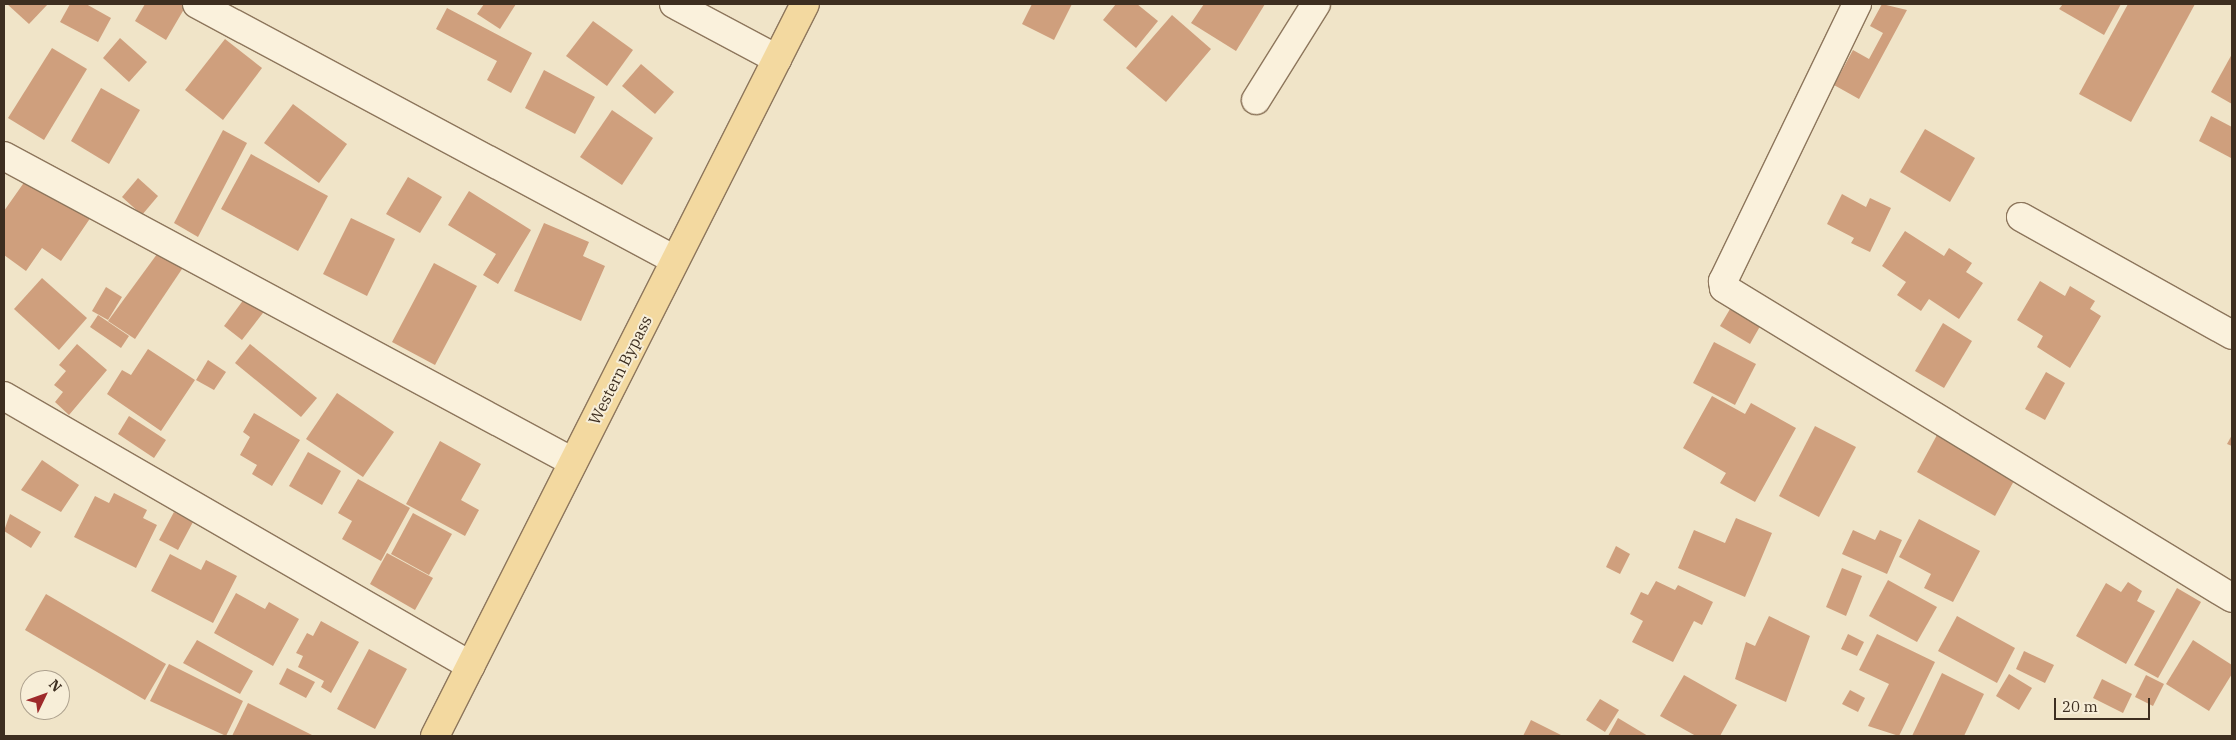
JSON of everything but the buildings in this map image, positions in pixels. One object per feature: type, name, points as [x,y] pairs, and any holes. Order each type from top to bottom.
[{"type":"main road","name":"Western Bypass","points":[[435,736],[805,4]]},
{"type":"street","points":[[197,4],[676,260]]},
{"type":"street","points":[[674,4],[777,60]]},
{"type":"street","points":[[1256,100],[1316,4]]},
{"type":"street","points":[[1857,4],[1723,281],[1724,288],[2232,598]]},
{"type":"street","points":[[4,156],[574,462]]},
{"type":"street","points":[[2021,217],[2232,335]]},
{"type":"street","points":[[4,396],[471,666]]}]
